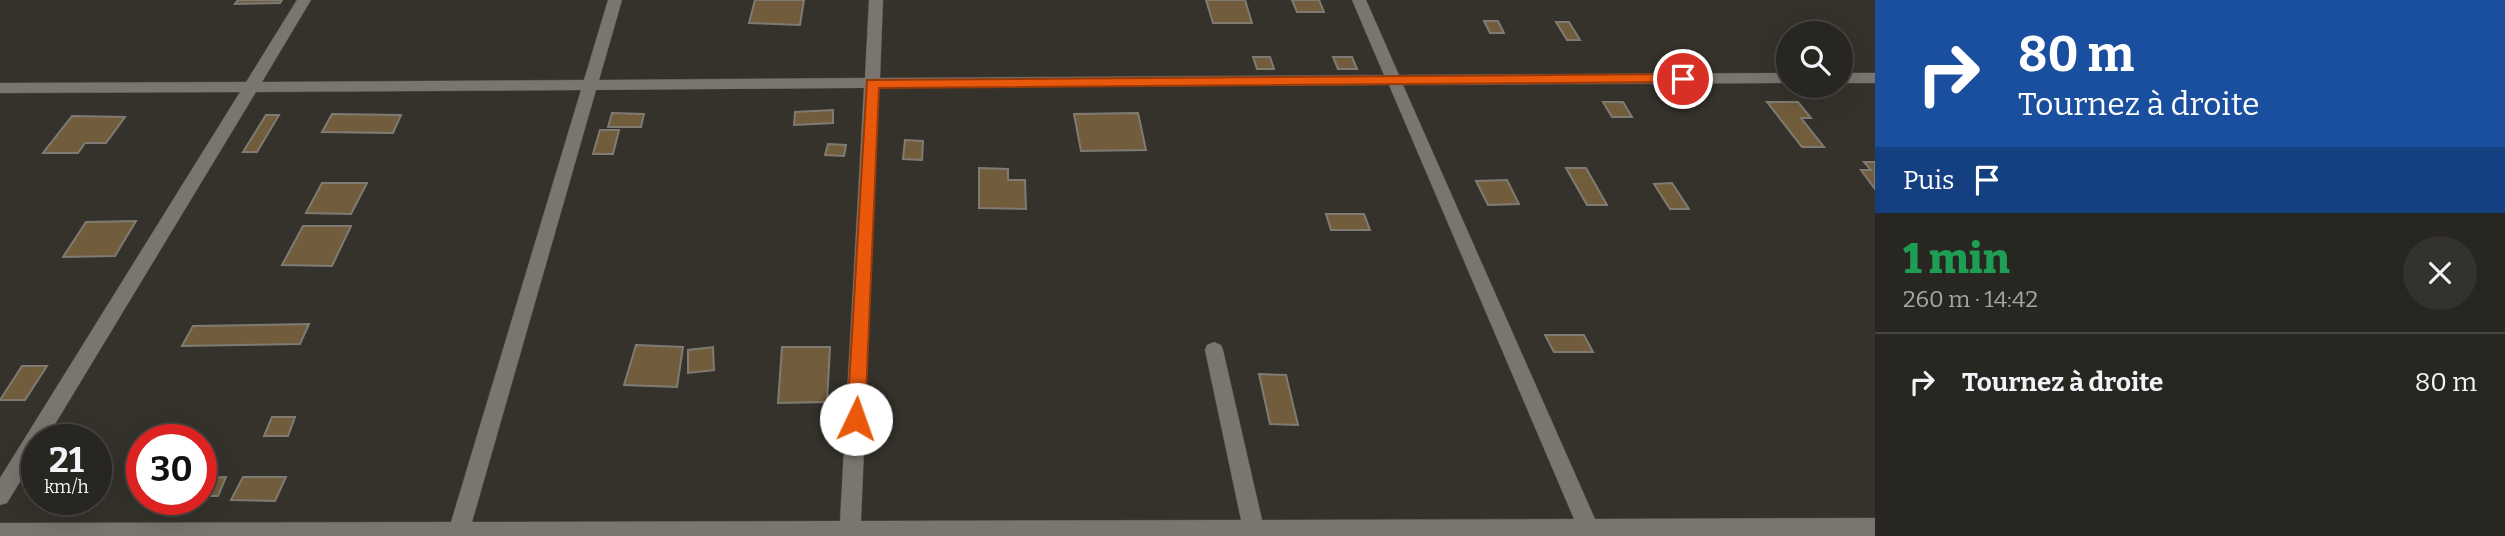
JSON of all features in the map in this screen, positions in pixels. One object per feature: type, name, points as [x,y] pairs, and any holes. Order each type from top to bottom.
[{"type":"street","points":[[0,496],[304,0]]},
{"type":"street","points":[[457,534],[615,0]]},
{"type":"street","points":[[850,533],[876,0]]},
{"type":"street","points":[[1359,0],[1591,532]]},
{"type":"street","points":[[0,88],[1776,78]]},
{"type":"street","points":[[1853,78],[1875,78]]},
{"type":"street","points":[[1214,350],[1254,533]]},
{"type":"street","points":[[0,533],[1254,533],[1875,528]]},
{"type":"building","points":[[238,0],[282,0],[280,3],[235,4]]},
{"type":"building","points":[[755,0],[804,0],[800,25],[749,23]]},
{"type":"building","points":[[1206,0],[1245,0],[1252,23],[1213,23]]},
{"type":"building","points":[[1292,0],[1319,0],[1324,12],[1297,12]]},
{"type":"building","points":[[1484,21],[1498,21],[1504,33],[1490,33]]},
{"type":"building","points":[[1556,22],[1569,22],[1580,40],[1567,40]]},
{"type":"building","points":[[1253,57],[1270,57],[1274,69],[1257,69]]},
{"type":"building","points":[[1333,57],[1352,57],[1357,69],[1338,69]]},
{"type":"building","points":[[1603,102],[1623,102],[1632,117],[1612,117]]},
{"type":"building","points":[[1767,102],[1798,102],[1811,118],[1801,118],[1824,147],[1802,147]]},
{"type":"building","points":[[833,110],[833,123],[794,125],[795,112]]},
{"type":"building","points":[[612,113],[644,114],[641,127],[608,127]]},
{"type":"building","points":[[1138,113],[1146,150],[1081,151],[1074,114]]},
{"type":"building","points":[[332,114],[401,115],[393,133],[322,132]]},
{"type":"building","points":[[266,115],[279,115],[257,152],[243,152]]},
{"type":"building","points":[[72,116],[125,117],[106,143],[85,143],[78,153],[43,153]]},
{"type":"building","points":[[600,130],[619,130],[613,154],[593,154]]},
{"type":"building","points":[[905,140],[923,141],[922,160],[903,159]]},
{"type":"building","points":[[828,144],[846,145],[844,156],[825,155]]},
{"type":"building","points":[[1864,162],[1875,162],[1875,189],[1861,170],[1871,170]]},
{"type":"building","points":[[979,168],[1008,169],[1008,180],[1025,180],[1026,209],[979,208]]},
{"type":"building","points":[[1566,168],[1586,168],[1607,205],[1587,205]]},
{"type":"building","points":[[1507,180],[1519,204],[1488,205],[1476,181]]},
{"type":"building","points":[[322,183],[367,183],[351,214],[306,213]]},
{"type":"building","points":[[1672,183],[1689,209],[1670,209],[1654,184]]},
{"type":"building","points":[[1326,214],[1364,214],[1370,230],[1331,230]]},
{"type":"building","points":[[136,221],[115,256],[63,257],[86,222]]},
{"type":"building","points":[[303,226],[351,226],[332,266],[282,265]]},
{"type":"building","points":[[309,324],[300,344],[182,346],[193,326]]},
{"type":"building","points":[[1545,335],[1584,335],[1593,352],[1554,352]]},
{"type":"building","points":[[636,345],[683,347],[677,387],[624,385]]},
{"type":"building","points":[[713,347],[714,370],[688,373],[688,350]]},
{"type":"building","points":[[782,347],[830,347],[827,402],[778,403]]},
{"type":"building","points":[[22,366],[47,366],[25,400],[0,400]]},
{"type":"building","points":[[1259,374],[1286,375],[1298,425],[1270,424]]},
{"type":"building","points":[[272,417],[295,417],[288,436],[264,436]]},
{"type":"building","points":[[217,477],[226,477],[218,496],[217,496]]},
{"type":"building","points":[[243,477],[286,477],[275,501],[231,500]]},
{"type":"route","points":[[856,419],[872,83],[1683,79]]}]
